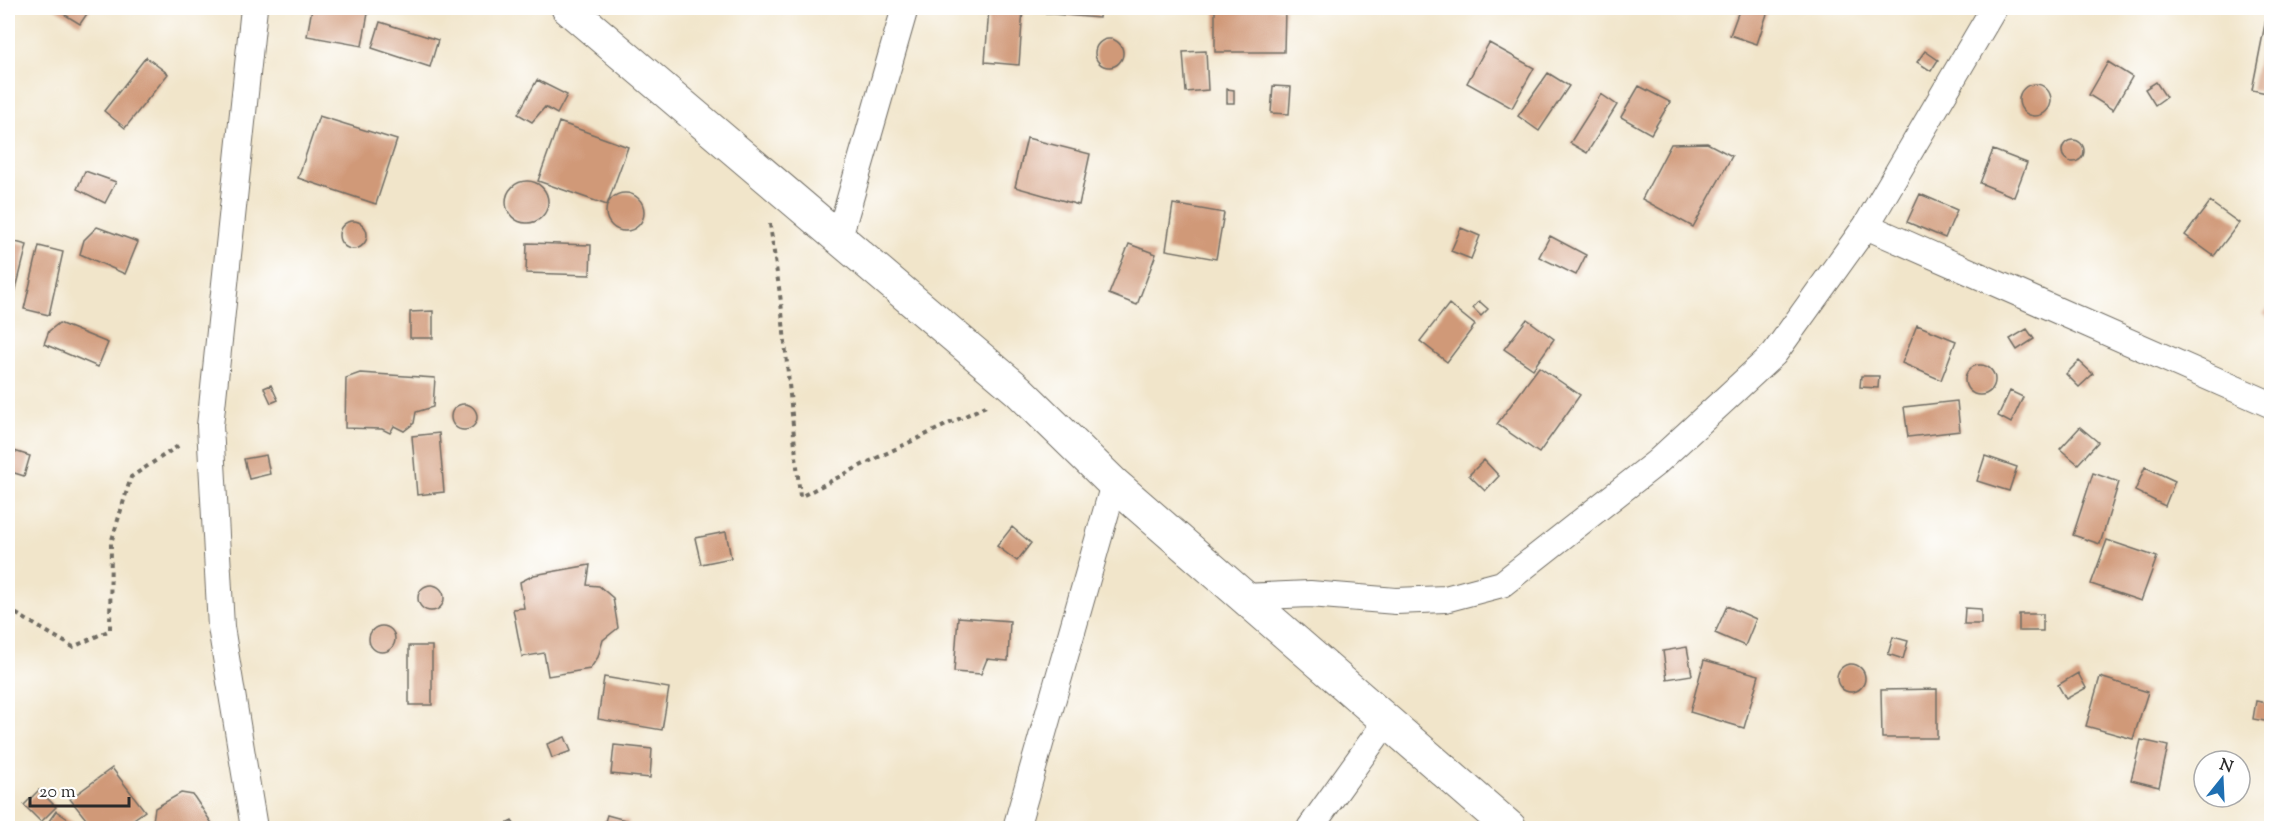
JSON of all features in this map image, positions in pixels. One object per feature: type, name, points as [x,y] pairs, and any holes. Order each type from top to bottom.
[{"type":"street","points":[[254,8],[210,426],[221,627],[254,828]]},
{"type":"street","points":[[568,8],[1019,390],[1114,484],[1510,828]]},
{"type":"street","points":[[839,237],[905,8]]},
{"type":"street","points":[[1243,597],[1310,594],[1396,601],[1445,599],[1502,584],[1656,463],[1774,354],[1866,226],[1994,8]]},
{"type":"street","points":[[1866,226],[2271,405]]},
{"type":"street","points":[[1016,828],[1114,484]]},
{"type":"street","points":[[1310,828],[1386,722]]},
{"type":"path","points":[[763,174],[781,302],[800,497],[1019,390]]},
{"type":"path","points":[[8,609],[73,647],[110,630],[111,543],[132,477],[210,426]]},
{"type":"building","points":[[54,8],[91,8],[80,24]]},
{"type":"building","points":[[312,8],[369,8],[362,46],[307,36]]},
{"type":"building","points":[[989,8],[1023,9],[1019,65],[985,62]]},
{"type":"building","points":[[1031,8],[1100,8],[1099,18],[1030,12]]},
{"type":"building","points":[[1215,8],[1285,8],[1284,52],[1215,52]]},
{"type":"building","points":[[1740,8],[1769,8],[1757,44],[1730,35]]},
{"type":"building","points":[[2267,14],[2272,15],[2272,94],[2252,90]]},
{"type":"building","points":[[380,22],[438,40],[430,67],[372,48]]},
{"type":"building","points":[[1109,39],[1119,43],[1123,53],[1119,63],[1109,67],[1099,63],[1095,53],[1099,43]]},
{"type":"building","points":[[1489,43],[1534,68],[1512,108],[1467,83]]},
{"type":"building","points":[[1206,51],[1208,90],[1186,92],[1183,52]]},
{"type":"building","points":[[1925,51],[1938,60],[1931,71],[1917,62]]},
{"type":"building","points":[[146,57],[168,74],[125,128],[104,111]]},
{"type":"building","points":[[2108,62],[2132,77],[2113,110],[2089,95]]},
{"type":"building","points":[[1548,73],[1569,86],[1539,131],[1518,116]]},
{"type":"building","points":[[537,80],[567,95],[557,114],[545,107],[532,122],[518,114]]},
{"type":"building","points":[[2156,82],[2166,97],[2155,105],[2145,89]]},
{"type":"building","points":[[2035,84],[2046,89],[2051,100],[2046,111],[2035,116],[2024,111],[2019,100],[2024,89]]},
{"type":"building","points":[[1273,86],[1291,87],[1289,114],[1271,113]]},
{"type":"building","points":[[1639,86],[1670,102],[1651,134],[1621,117]]},
{"type":"building","points":[[1227,89],[1234,90],[1234,103],[1227,103]]},
{"type":"building","points":[[1601,94],[1617,105],[1587,153],[1570,143]]},
{"type":"building","points":[[319,116],[397,140],[376,204],[298,178]]},
{"type":"building","points":[[559,122],[628,147],[607,205],[538,181]]},
{"type":"building","points":[[1027,138],[1090,154],[1079,205],[1015,187]]},
{"type":"building","points":[[2073,140],[2081,143],[2084,151],[2081,159],[2073,162],[2065,159],[2062,151],[2065,143]]},
{"type":"building","points":[[1707,143],[1732,156],[1693,227],[1642,199],[1671,144]]},
{"type":"building","points":[[1993,150],[2027,163],[2014,197],[1980,183]]},
{"type":"building","points":[[85,171],[116,182],[105,203],[77,189]]},
{"type":"building","points":[[527,181],[535,182],[542,187],[547,194],[547,210],[542,217],[535,222],[527,223],[519,222],[512,217],[507,210],[506,202],[507,194],[512,187],[519,182]]},
{"type":"building","points":[[625,193],[638,199],[644,212],[638,225],[625,231],[612,225],[606,212],[612,199]]},
{"type":"building","points":[[1920,194],[1957,210],[1945,238],[1907,222]]},
{"type":"building","points":[[8,196],[14,199],[8,218]]},
{"type":"building","points":[[2210,202],[2239,223],[2214,256],[2185,235]]},
{"type":"building","points":[[1173,204],[1224,213],[1216,259],[1166,250]]},
{"type":"building","points":[[353,221],[363,225],[367,235],[363,245],[353,249],[343,245],[339,235],[343,225]]},
{"type":"building","points":[[97,227],[138,242],[125,274],[80,254],[84,240]]},
{"type":"building","points":[[1461,228],[1480,236],[1471,259],[1451,251]]},
{"type":"building","points":[[1550,236],[1586,255],[1576,275],[1539,257]]},
{"type":"building","points":[[8,240],[27,245],[11,309],[8,308]]},
{"type":"building","points":[[527,243],[591,245],[590,275],[526,273]]},
{"type":"building","points":[[1129,244],[1156,254],[1137,305],[1109,294]]},
{"type":"building","points":[[39,246],[63,252],[49,315],[24,309]]},
{"type":"building","points":[[1479,301],[1488,309],[1481,316],[1473,308]]},
{"type":"building","points":[[2272,303],[2272,321],[2263,314]]},
{"type":"building","points":[[1449,304],[1475,325],[1447,362],[1420,341]]},
{"type":"building","points":[[433,311],[433,338],[410,338],[410,312]]},
{"type":"building","points":[[1527,319],[1554,339],[1533,369],[1504,349]]},
{"type":"building","points":[[59,323],[108,343],[98,367],[44,344],[49,331]]},
{"type":"building","points":[[1917,325],[1956,341],[1941,380],[1902,363]]},
{"type":"building","points":[[2027,329],[2034,339],[2017,350],[2010,339]]},
{"type":"building","points":[[2079,361],[2093,374],[2079,387],[2066,374]]},
{"type":"building","points":[[1980,365],[1991,369],[1995,380],[1991,391],[1980,395],[1969,391],[1965,380],[1969,369]]},
{"type":"building","points":[[1539,367],[1580,395],[1539,453],[1497,424]]},
{"type":"building","points":[[360,373],[435,378],[433,407],[416,412],[414,423],[404,431],[394,426],[390,433],[382,429],[345,428],[346,378]]},
{"type":"building","points":[[1861,376],[1879,376],[1878,388],[1860,387]]},
{"type":"building","points":[[271,385],[278,400],[271,403],[264,388]]},
{"type":"building","points":[[2010,391],[2023,397],[2011,423],[1998,416]]},
{"type":"building","points":[[1957,401],[1960,431],[1908,437],[1904,407]]},
{"type":"building","points":[[464,404],[473,408],[477,417],[473,426],[464,430],[455,426],[451,417],[455,408]]},
{"type":"building","points":[[2080,427],[2098,442],[2078,464],[2060,449]]},
{"type":"building","points":[[439,433],[444,492],[417,495],[412,436]]},
{"type":"building","points":[[8,449],[30,456],[24,476],[8,471]]},
{"type":"building","points":[[266,455],[270,474],[249,479],[244,459]]},
{"type":"building","points":[[1985,456],[2017,467],[2009,491],[1977,481]]},
{"type":"building","points":[[1484,460],[1499,476],[1485,491],[1469,475]]},
{"type":"building","points":[[2145,467],[2175,481],[2165,506],[2135,491]]},
{"type":"building","points":[[2093,473],[2119,482],[2100,544],[2073,535]]},
{"type":"building","points":[[1012,527],[1031,543],[1017,561],[997,546]]},
{"type":"building","points":[[726,532],[731,558],[701,564],[695,538]]},
{"type":"building","points":[[2107,540],[2157,557],[2141,601],[2091,584]]},
{"type":"building","points":[[590,565],[587,585],[599,586],[613,598],[618,628],[603,640],[598,657],[590,669],[548,676],[544,653],[522,657],[513,609],[524,608],[520,582],[534,575]]},
{"type":"building","points":[[431,585],[440,589],[444,598],[440,607],[431,611],[422,607],[418,598],[422,589]]},
{"type":"building","points":[[1727,606],[1756,619],[1745,646],[1715,633]]},
{"type":"building","points":[[1965,608],[1981,609],[1981,624],[1964,624]]},
{"type":"building","points":[[2019,614],[2043,614],[2043,631],[2019,631]]},
{"type":"building","points":[[958,617],[1010,621],[1008,661],[987,659],[981,674],[954,672]]},
{"type":"building","points":[[382,626],[391,630],[395,639],[391,648],[382,652],[373,648],[369,639],[373,630]]},
{"type":"building","points":[[1893,637],[1908,641],[1903,659],[1888,654]]},
{"type":"building","points":[[409,646],[432,646],[432,705],[409,705]]},
{"type":"building","points":[[1687,647],[1692,675],[1667,679],[1663,651]]},
{"type":"building","points":[[1704,660],[1759,675],[1744,728],[1690,712]]},
{"type":"building","points":[[1851,664],[1861,668],[1865,678],[1861,688],[1851,692],[1841,688],[1837,678],[1841,668]]},
{"type":"building","points":[[2078,673],[2086,688],[2066,699],[2058,685]]},
{"type":"building","points":[[604,677],[669,688],[662,730],[598,719]]},
{"type":"building","points":[[2100,677],[2148,692],[2133,739],[2086,726]]},
{"type":"building","points":[[1937,689],[1937,738],[1882,738],[1881,690]]},
{"type":"building","points":[[2256,701],[2272,704],[2271,722],[2253,719]]},
{"type":"building","points":[[565,737],[571,751],[552,758],[547,744]]},
{"type":"building","points":[[2141,740],[2168,746],[2159,787],[2131,780]]},
{"type":"building","points":[[614,745],[652,749],[650,778],[611,774]]},
{"type":"building","points":[[112,768],[145,811],[121,828],[93,828],[70,799]]},
{"type":"building","points":[[39,790],[56,807],[41,822],[24,805]]},
{"type":"building","points":[[181,793],[193,795],[215,828],[158,828],[153,821],[155,808]]},
{"type":"building","points":[[56,811],[81,828],[44,828]]},
{"type":"building","points":[[607,815],[629,821],[627,828],[603,828]]},
{"type":"building","points":[[512,821],[517,828],[498,828]]}]
